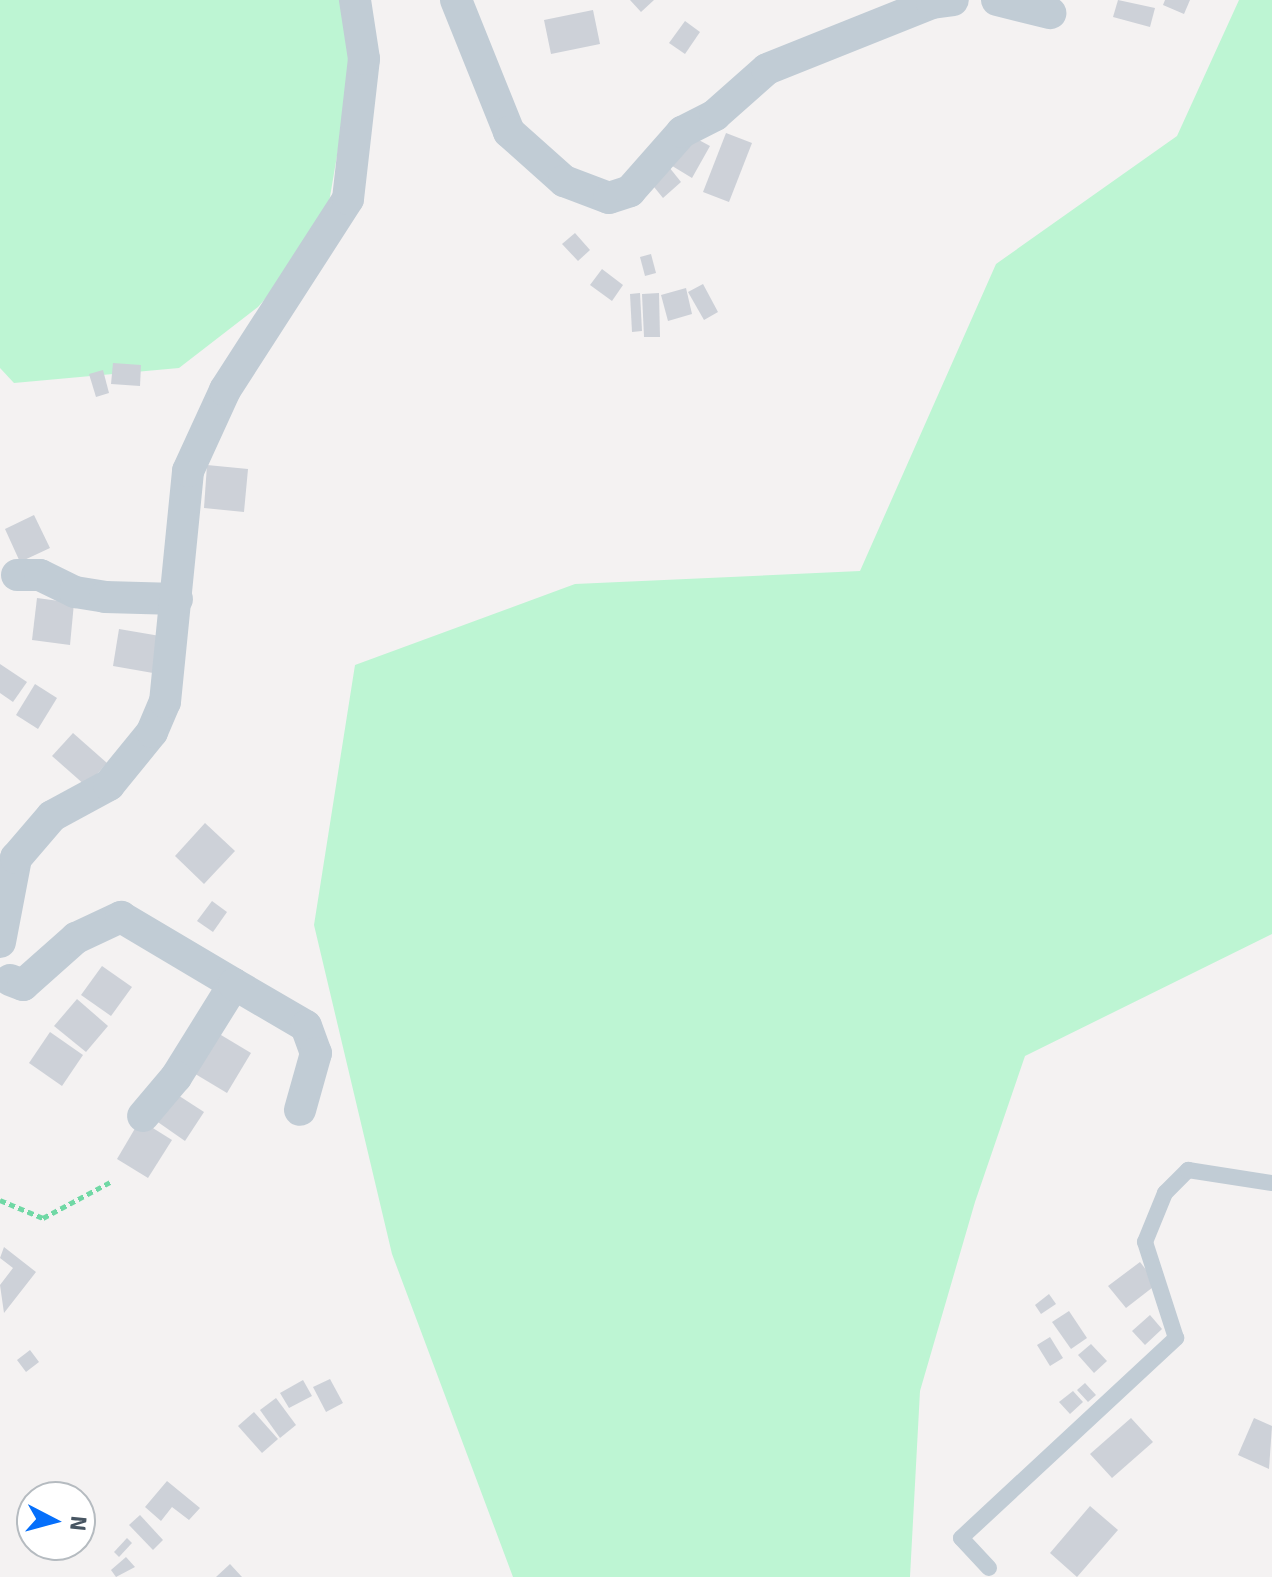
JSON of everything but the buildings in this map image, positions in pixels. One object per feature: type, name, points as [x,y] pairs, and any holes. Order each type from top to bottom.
[{"type":"street","points":[[0,942],[16,858],[52,816],[109,785],[152,732],[165,702],[188,471],[225,390],[348,199],[364,59],[355,0]]},
{"type":"street","points":[[456,0],[509,132],[564,181],[609,198],[630,191],[682,132],[715,115],[767,69],[932,3],[953,0]]},
{"type":"street","points":[[997,0],[1050,13]]},
{"type":"street","points":[[17,575],[40,575],[75,592],[105,597],[177,599]]},
{"type":"street","points":[[10,980],[23,985],[76,938],[121,917],[306,1026],[316,1053],[300,1110]]},
{"type":"street","points":[[143,1116],[176,1077],[234,984]]},
{"type":"lane","points":[[989,1568],[961,1538],[1176,1338],[1145,1242],[1165,1193],[1188,1170],[1272,1183]]},
{"type":"path","points":[[0,1200],[43,1218],[110,1182]]},
{"type":"green space","points":[[0,0],[346,0],[356,44],[324,232],[258,307],[179,368],[14,383],[0,368]]},
{"type":"green space","points":[[1239,0],[1272,0],[1272,934],[1025,1056],[975,1202],[920,1391],[910,1577],[513,1577],[392,1254],[314,925],[355,665],[575,584],[860,571],[996,264],[1177,136]]}]
